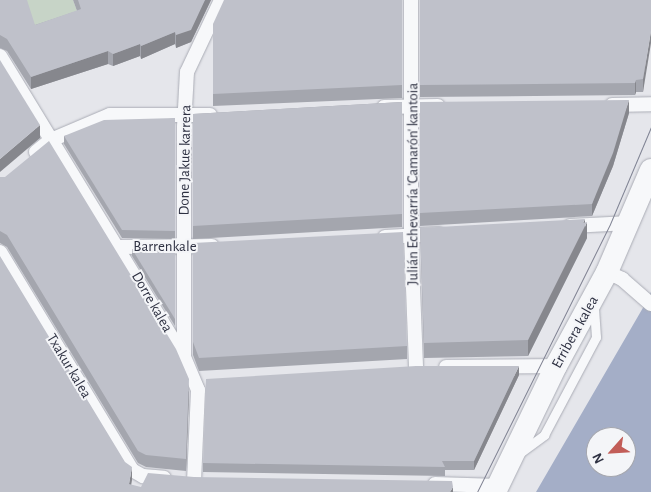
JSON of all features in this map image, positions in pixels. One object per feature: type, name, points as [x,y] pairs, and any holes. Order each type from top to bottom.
[{"type":"street","name":"Done Jakue karrera","points":[[184,357],[184,116],[187,72],[221,0]]},
{"type":"street","name":"Julián Echevarría 'Camarón' kantoia","points":[[411,0],[411,368],[556,366]]},
{"type":"street","name":"Dorre kalea","points":[[0,56],[51,140],[120,247],[184,357],[198,390],[200,481],[143,476]]},
{"type":"street","points":[[596,105],[651,104]]},
{"type":"street","points":[[364,108],[451,106]]},
{"type":"street","points":[[22,164],[51,140],[110,115],[216,115]]},
{"type":"street","name":"Erribera kalea","points":[[497,489],[556,366],[607,272],[651,170]]},
{"type":"street","points":[[550,227],[630,222]]},
{"type":"street","points":[[372,238],[451,233]]},
{"type":"street","name":"Barrenkale","points":[[120,247],[183,248],[223,246]]},
{"type":"street","name":"Txakur kalea","points":[[0,252],[132,470],[143,476]]},
{"type":"street","points":[[607,272],[622,279],[646,301]]},
{"type":"street","points":[[194,380],[213,379]]},
{"type":"street","points":[[136,492],[143,476]]},
{"type":"street","points":[[424,484],[497,489]]},
{"type":"lane","points":[[513,458],[544,435],[596,337],[593,300]]},
{"type":"green space","points":[[23,0],[73,0],[81,22],[35,37]]},
{"type":"water","points":[[651,292],[651,492],[536,492],[644,306]]},
{"type":"building","points":[[0,0],[27,0],[35,25],[81,9],[78,0],[205,0],[191,30],[176,35],[175,32],[141,46],[140,44],[113,54],[108,51],[31,77],[7,39],[0,35]]},
{"type":"building","points":[[224,0],[402,0],[402,85],[213,94],[213,24]]},
{"type":"building","points":[[420,0],[651,0],[651,31],[643,79],[636,80],[635,83],[420,85]]},
{"type":"building","points":[[0,60],[40,125],[0,159]]},
{"type":"building","points":[[629,100],[613,153],[592,204],[420,213],[420,102]]},
{"type":"building","points":[[402,102],[402,214],[193,226],[193,114]]},
{"type":"building","points":[[175,118],[175,231],[122,230],[64,136],[104,120]]},
{"type":"building","points":[[49,141],[176,349],[189,379],[186,459],[146,455],[138,451],[7,235],[0,231],[0,177],[5,177]]},
{"type":"building","points":[[585,219],[583,223],[587,222],[528,340],[424,343],[420,228]]},
{"type":"building","points":[[403,232],[407,346],[199,358],[193,342],[193,243]]},
{"type":"building","points":[[132,249],[175,250],[175,319]]},
{"type":"building","points":[[0,256],[125,462],[132,467],[129,484],[141,487],[148,473],[194,477],[452,481],[453,487],[450,492],[0,492]]},
{"type":"building","points":[[416,366],[519,366],[474,461],[442,461],[445,467],[203,463],[206,379]]},
{"type":"tram line","points":[[477,492],[610,224],[651,127]]}]
